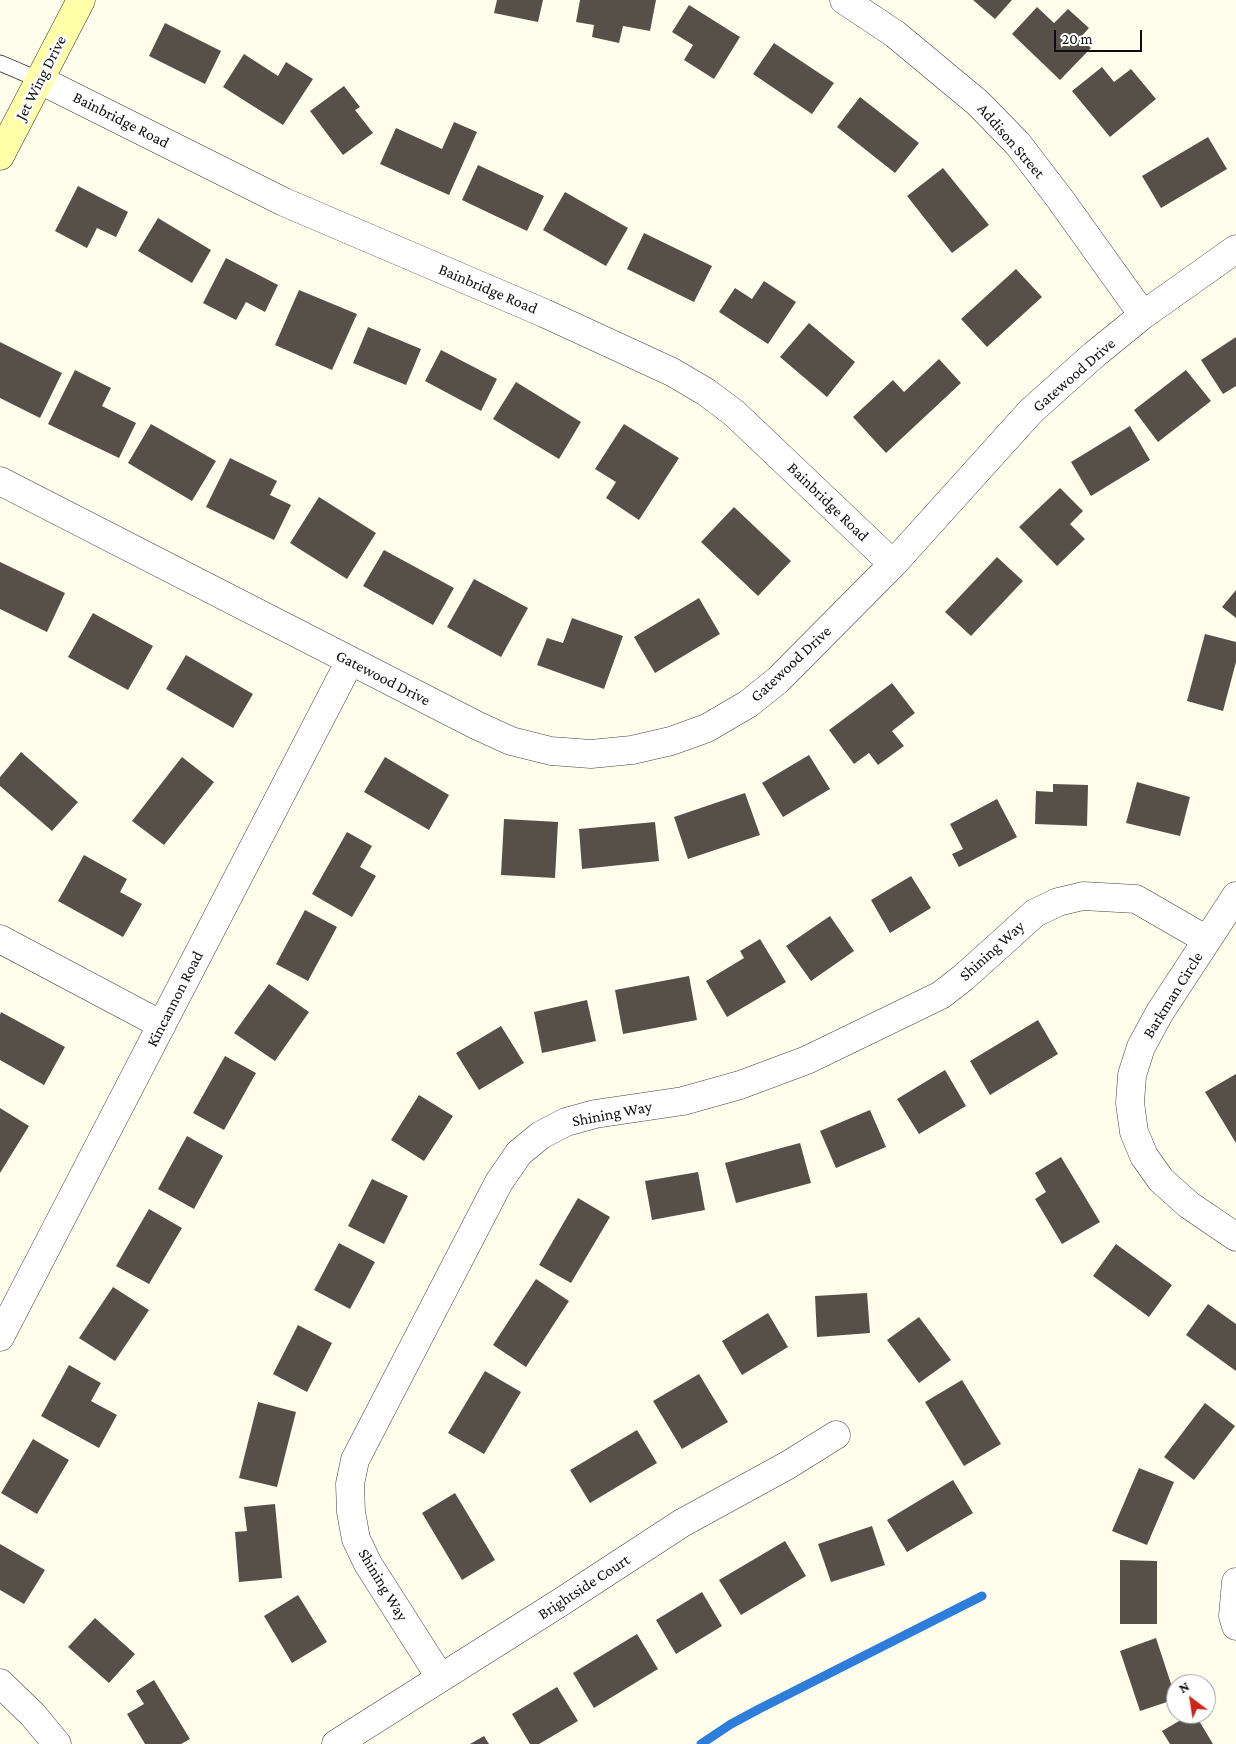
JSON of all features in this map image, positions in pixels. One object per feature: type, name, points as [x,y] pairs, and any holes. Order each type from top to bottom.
[{"type":"main road","name":"Jet Wing Drive","points":[[0,156],[81,0]]},
{"type":"street","name":"Addison Street","points":[[844,0],[895,34],[978,102],[1018,144],[1060,198],[1143,316]]},
{"type":"street","name":"Bainbridge Road","points":[[40,80],[284,202],[544,313],[672,372],[706,392],[734,413],[892,564]]},
{"type":"street","name":"Gatewood Drive","points":[[0,481],[350,661],[511,741],[551,750],[591,754],[632,750],[671,741],[708,728],[748,704],[778,680],[892,564],[1032,411],[1095,354],[1143,316],[1236,249]]},
{"type":"street","name":"Kincannon Road","points":[[0,1337],[350,661]]},
{"type":"street","name":"Shining Way","points":[[440,1677],[368,1564],[356,1539],[351,1512],[350,1484],[355,1460],[499,1182],[519,1153],[541,1135],[566,1122],[595,1114],[683,1100],[740,1085],[807,1060],[941,994],[964,977],[1035,914],[1058,902],[1083,896],[1136,900],[1207,940]]},
{"type":"street","name":"Barkman Circle","points":[[1236,896],[1160,1012],[1141,1047],[1132,1075],[1130,1103],[1134,1132],[1144,1156],[1161,1180],[1189,1205],[1236,1237]]},
{"type":"street","points":[[0,939],[162,1025]]},
{"type":"street","name":"Brightside Court","points":[[336,1744],[682,1524],[788,1465],[836,1435]]},
{"type":"street","points":[[1236,1582],[1233,1616],[1236,1626]]},
{"type":"street","points":[[0,1683],[33,1715],[57,1744]]},
{"type":"lane","points":[[0,62],[40,80]]},
{"type":"building","points":[[497,0],[543,0],[538,22],[494,13]]},
{"type":"building","points":[[580,0],[656,0],[650,31],[623,26],[619,43],[592,37],[594,25],[576,22]]},
{"type":"building","points":[[973,0],[1012,0],[995,19]]},
{"type":"building","points":[[689,5],[740,37],[714,79],[684,60],[693,45],[672,32]]},
{"type":"building","points":[[1037,7],[1054,23],[1068,9],[1089,28],[1080,38],[1091,48],[1060,80],[1012,34]]},
{"type":"building","points":[[165,23],[221,51],[205,84],[149,56]]},
{"type":"building","points":[[774,43],[834,83],[812,114],[753,74]]},
{"type":"building","points":[[244,54],[278,76],[286,62],[313,79],[283,125],[223,87]]},
{"type":"building","points":[[1102,67],[1114,82],[1131,69],[1156,99],[1110,137],[1072,91]]},
{"type":"building","points":[[344,86],[360,107],[355,110],[373,133],[343,155],[310,111]]},
{"type":"building","points":[[860,97],[919,143],[895,173],[837,127]]},
{"type":"building","points":[[454,122],[477,132],[449,195],[380,164],[396,128],[442,149]]},
{"type":"building","points":[[1208,137],[1227,169],[1161,208],[1142,176]]},
{"type":"building","points":[[478,165],[544,196],[527,231],[462,200]]},
{"type":"building","points":[[943,168],[989,225],[952,253],[907,196]]},
{"type":"building","points":[[78,186],[128,212],[116,237],[97,228],[87,248],[55,231]]},
{"type":"building","points":[[565,192],[628,228],[606,266],[543,230]]},
{"type":"building","points":[[158,218],[211,250],[192,283],[138,251]]},
{"type":"building","points":[[644,233],[712,266],[694,302],[627,269]]},
{"type":"building","points":[[226,258],[278,285],[265,312],[246,302],[236,320],[203,303]]},
{"type":"building","points":[[1016,269],[1042,297],[987,347],[961,319]]},
{"type":"building","points":[[764,281],[796,302],[768,344],[719,312],[735,288],[752,299]]},
{"type":"building","points":[[299,290],[357,314],[332,370],[275,345]]},
{"type":"building","points":[[809,323],[855,362],[827,397],[780,357]]},
{"type":"building","points":[[368,327],[421,349],[406,385],[353,363]]},
{"type":"building","points":[[1236,337],[1236,386],[1223,394],[1201,360]]},
{"type":"building","points":[[0,342],[62,373],[40,418],[0,398]]},
{"type":"building","points":[[441,350],[497,379],[481,411],[425,381]]},
{"type":"building","points":[[939,359],[961,383],[886,453],[853,417],[893,380],[904,392]]},
{"type":"building","points":[[75,370],[111,388],[102,406],[136,423],[119,458],[48,424]]},
{"type":"building","points":[[1186,370],[1211,401],[1158,442],[1134,410]]},
{"type":"building","points":[[516,382],[581,422],[559,459],[493,419]]},
{"type":"building","points":[[151,424],[216,461],[192,501],[128,463]]},
{"type":"building","points":[[624,424],[679,458],[639,520],[606,498],[616,482],[595,469]]},
{"type":"building","points":[[1130,426],[1150,460],[1091,496],[1071,462]]},
{"type":"building","points":[[230,458],[277,481],[270,495],[291,505],[274,540],[206,507]]},
{"type":"building","points":[[1060,488],[1083,511],[1070,524],[1085,539],[1057,566],[1019,527]]},
{"type":"building","points":[[319,497],[376,533],[347,579],[290,543]]},
{"type":"building","points":[[734,507],[791,561],[758,596],[701,542]]},
{"type":"building","points":[[384,550],[454,588],[433,625],[363,586]]},
{"type":"building","points":[[997,557],[1023,581],[971,636],[945,612]]},
{"type":"building","points":[[0,562],[65,593],[47,632],[0,609]]},
{"type":"building","points":[[474,579],[528,608],[501,657],[447,627]]},
{"type":"building","points":[[1236,590],[1236,618],[1222,607]]},
{"type":"building","points":[[699,598],[720,634],[655,673],[634,637]]},
{"type":"building","points":[[93,613],[153,646],[128,690],[68,657]]},
{"type":"building","points":[[572,618],[623,636],[604,689],[537,665],[547,638],[563,643]]},
{"type":"building","points":[[1205,634],[1236,642],[1236,662],[1223,711],[1187,701]]},
{"type":"building","points":[[186,655],[253,694],[233,728],[166,689]]},
{"type":"building","points":[[892,683],[915,713],[892,731],[904,746],[878,765],[869,753],[854,764],[829,730]]},
{"type":"building","points":[[21,752],[78,802],[52,831],[0,786],[0,777]]},
{"type":"building","points":[[809,755],[830,789],[783,817],[762,783]]},
{"type":"building","points":[[182,757],[214,782],[164,845],[132,821]]},
{"type":"building","points":[[385,757],[449,795],[429,830],[364,792]]},
{"type":"building","points":[[1137,782],[1190,797],[1180,836],[1126,823]]},
{"type":"building","points":[[1053,784],[1088,785],[1087,826],[1035,824],[1036,791],[1053,792]]},
{"type":"building","points":[[745,793],[760,835],[688,859],[674,817]]},
{"type":"building","points":[[997,799],[1017,837],[959,867],[952,854],[963,849],[950,824]]},
{"type":"building","points":[[504,819],[558,822],[555,878],[501,875]]},
{"type":"building","points":[[655,822],[659,861],[582,869],[579,829]]},
{"type":"building","points":[[347,832],[372,846],[360,867],[376,876],[352,917],[312,894]]},
{"type":"building","points":[[84,855],[127,879],[120,892],[142,904],[123,937],[58,901]]},
{"type":"building","points":[[911,876],[931,908],[890,933],[871,900]]},
{"type":"building","points":[[305,910],[337,927],[308,981],[276,964]]},
{"type":"building","points":[[830,916],[854,951],[811,981],[786,946]]},
{"type":"building","points":[[760,939],[786,982],[727,1017],[706,981],[744,958],[740,951]]},
{"type":"building","points":[[689,976],[697,1020],[623,1034],[615,990]]},
{"type":"building","points":[[269,984],[309,1012],[275,1061],[234,1033]]},
{"type":"building","points":[[587,1000],[596,1041],[542,1053],[534,1012]]},
{"type":"building","points":[[1,1012],[65,1047],[44,1085],[0,1060]]},
{"type":"building","points":[[1038,1020],[1058,1054],[990,1095],[970,1061]]},
{"type":"building","points":[[501,1026],[524,1063],[479,1090],[456,1053]]},
{"type":"building","points":[[225,1056],[256,1073],[224,1130],[193,1113]]},
{"type":"building","points":[[945,1070],[966,1106],[919,1134],[897,1099]]},
{"type":"building","points":[[1236,1074],[1236,1143],[1205,1092]]},
{"type":"building","points":[[419,1095],[453,1116],[424,1161],[391,1140]]},
{"type":"building","points":[[0,1108],[29,1126],[0,1173]]},
{"type":"building","points":[[870,1110],[886,1147],[836,1168],[820,1131]]},
{"type":"building","points":[[187,1136],[223,1156],[194,1209],[158,1189]]},
{"type":"building","points":[[800,1143],[811,1183],[736,1203],[725,1163]]},
{"type":"building","points":[[1061,1157],[1100,1222],[1062,1244],[1035,1199],[1046,1192],[1035,1173]]},
{"type":"building","points":[[698,1172],[705,1210],[652,1220],[645,1181]]},
{"type":"building","points":[[372,1179],[408,1196],[384,1244],[348,1226]]},
{"type":"building","points":[[578,1198],[610,1217],[571,1283],[539,1265]]},
{"type":"building","points":[[149,1209],[182,1228],[149,1284],[116,1266]]},
{"type":"building","points":[[339,1243],[375,1262],[350,1309],[314,1290]]},
{"type":"building","points":[[1116,1244],[1172,1285],[1149,1317],[1093,1276]]},
{"type":"building","points":[[536,1279],[569,1301],[526,1367],[493,1345]]},
{"type":"building","points":[[113,1287],[149,1310],[115,1361],[79,1338]]},
{"type":"building","points":[[867,1293],[870,1333],[817,1337],[815,1296]]},
{"type":"building","points":[[1208,1304],[1236,1324],[1236,1371],[1186,1335]]},
{"type":"building","points":[[768,1313],[788,1347],[742,1375],[722,1341]]},
{"type":"building","points":[[919,1317],[951,1360],[919,1383],[887,1340]]},
{"type":"building","points":[[298,1325],[332,1343],[307,1392],[273,1374]]},
{"type":"building","points":[[69,1365],[101,1383],[91,1401],[117,1415],[99,1448],[41,1416]]},
{"type":"building","points":[[485,1371],[521,1392],[484,1454],[448,1433]]},
{"type":"building","points":[[699,1374],[728,1422],[682,1449],[653,1401]]},
{"type":"building","points":[[962,1380],[1001,1444],[964,1466],[925,1402]]},
{"type":"building","points":[[258,1402],[296,1412],[277,1487],[239,1478]]},
{"type":"building","points":[[1205,1403],[1235,1426],[1194,1480],[1164,1457]]},
{"type":"building","points":[[637,1430],[657,1463],[590,1503],[570,1470]]},
{"type":"building","points":[[33,1439],[69,1460],[37,1514],[1,1493]]},
{"type":"building","points":[[1139,1468],[1174,1482],[1147,1545],[1112,1531]]},
{"type":"building","points":[[953,1480],[973,1513],[907,1552],[887,1520]]},
{"type":"building","points":[[455,1493],[495,1560],[462,1580],[422,1513]]},
{"type":"building","points":[[275,1504],[282,1578],[239,1582],[235,1532],[247,1531],[244,1507]]},
{"type":"building","points":[[872,1526],[885,1565],[831,1582],[818,1544]]},
{"type":"building","points":[[785,1541],[806,1576],[741,1615],[719,1580]]},
{"type":"building","points":[[0,1544],[45,1570],[24,1604],[0,1590]]},
{"type":"building","points":[[1120,1560],[1157,1561],[1157,1624],[1120,1624]]},
{"type":"building","points":[[702,1592],[722,1626],[676,1654],[656,1620]]},
{"type":"building","points":[[298,1595],[327,1642],[292,1663],[264,1616]]},
{"type":"building","points":[[95,1618],[135,1654],[109,1683],[68,1647]]},
{"type":"building","points":[[637,1634],[658,1669],[594,1708],[573,1673]]},
{"type":"building","points":[[1156,1638],[1168,1674],[1166,1674],[1166,1702],[1140,1711],[1120,1651]]},
{"type":"building","points":[[154,1680],[190,1739],[181,1744],[145,1744],[127,1714],[144,1704],[136,1691]]},
{"type":"building","points":[[557,1687],[578,1721],[539,1744],[530,1744],[512,1714]]},
{"type":"building","points":[[1174,1724],[1201,1724],[1213,1744],[1170,1744],[1162,1731]]},
{"type":"building","points":[[484,1736],[489,1744],[470,1744]]},
{"type":"waterway","points":[[701,1744],[731,1724],[759,1709],[982,1596]]}]
